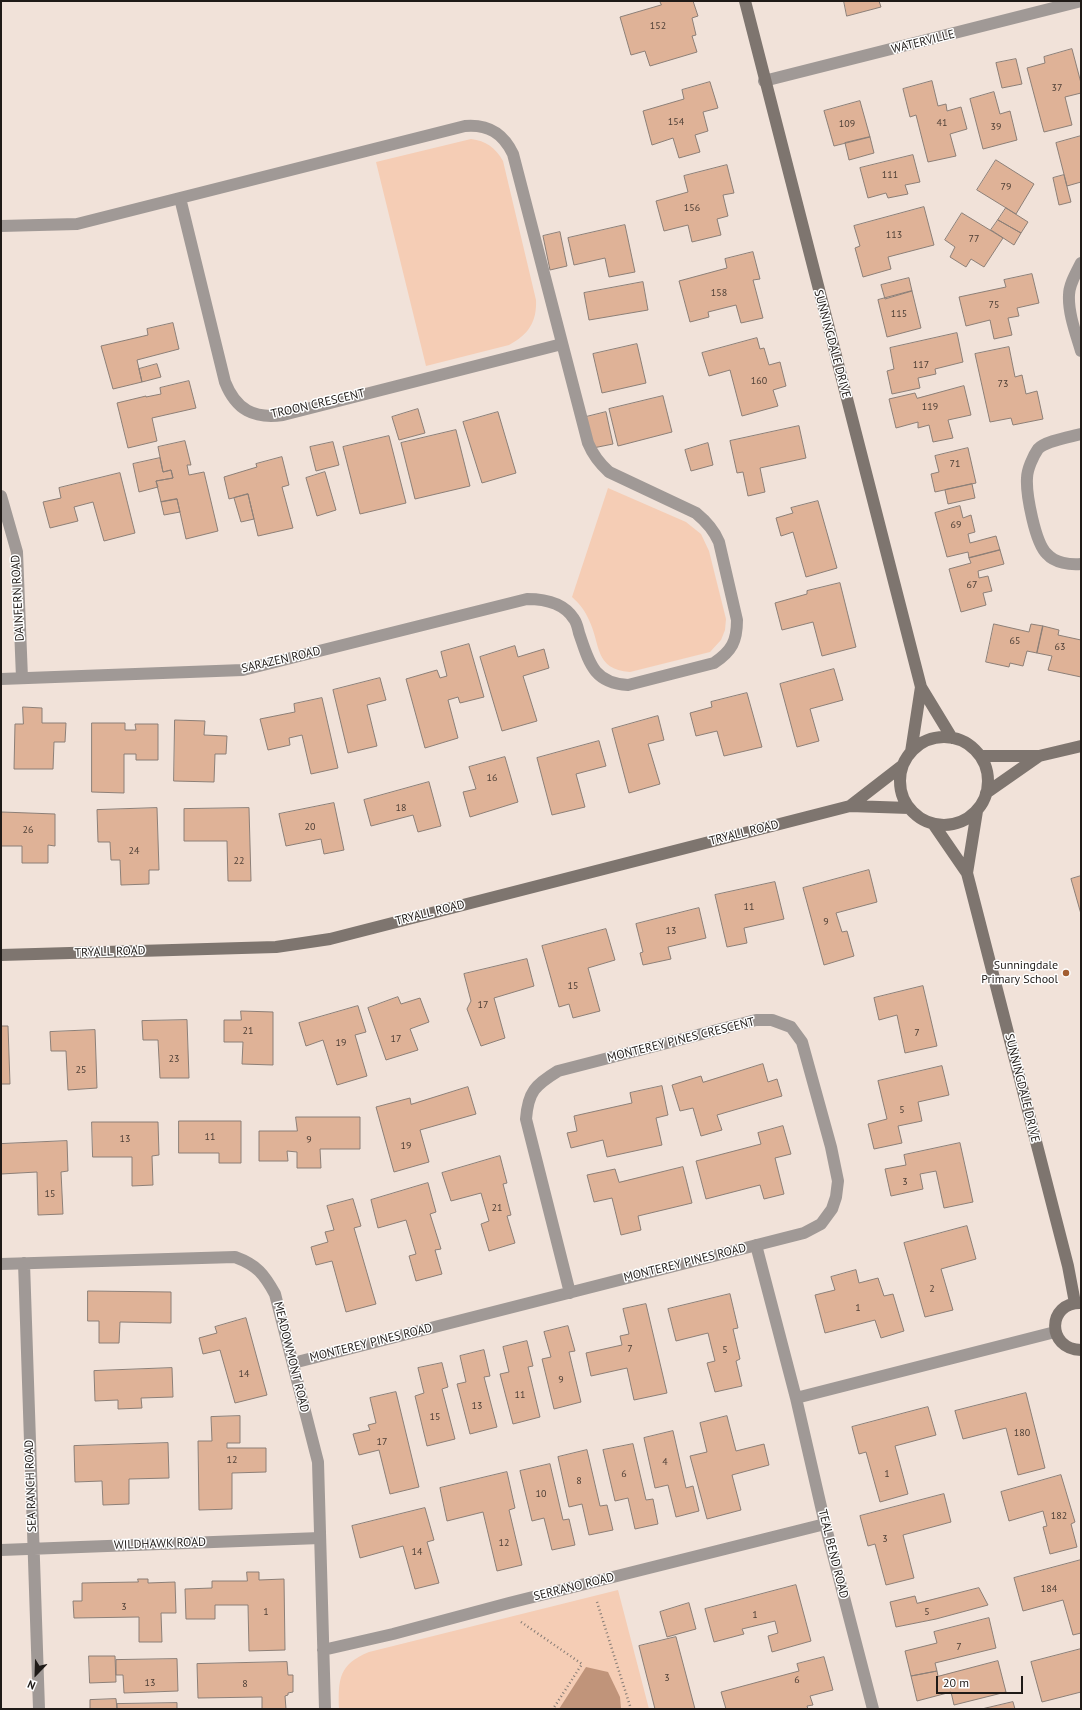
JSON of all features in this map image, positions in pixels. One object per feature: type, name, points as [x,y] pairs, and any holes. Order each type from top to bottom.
[{"type":"street","name":"SUNNINGDALE DRIVE","points":[[744,1],[921,687],[952,738]]},
{"type":"street","name":"WATERVILLE","points":[[764,81],[1081,1]]},
{"type":"street","points":[[1,226],[77,224],[465,126],[475,125],[495,130],[506,141],[513,154],[562,344]]},
{"type":"street","name":"TROON CRESCENT","points":[[180,198],[225,382],[230,394],[238,404],[254,414],[272,417],[283,415],[562,344]]},
{"type":"street","points":[[1081,263],[1075,274],[1069,295],[1071,313],[1081,351]]},
{"type":"street","name":"SARAZEN ROAD","points":[[1,679],[243,670],[527,599],[540,599],[555,603],[568,612],[574,619],[591,666],[606,681],[628,685],[714,663],[725,656],[732,645],[737,633],[737,620],[719,542],[714,531],[696,513],[619,478],[608,472],[599,464],[592,454],[588,443],[562,344]]},
{"type":"street","points":[[1081,434],[1054,441],[1038,449],[1027,477],[1028,498],[1038,538],[1047,555],[1066,565],[1081,564]]},
{"type":"street","name":"DAINFERN ROAD","points":[[1,496],[17,552],[22,678]]},
{"type":"street","name":"SUNNINGDALE DRIVE","points":[[911,752],[921,687]]},
{"type":"street","points":[[941,737],[952,738],[968,744],[980,756],[988,772],[988,783],[982,805],[966,820],[958,824],[946,826],[934,825],[920,819],[904,801],[900,789],[900,772],[911,752],[919,744],[929,739],[941,737]]},
{"type":"street","points":[[980,756],[1039,756],[1081,746]]},
{"type":"street","points":[[986,793],[1039,756]]},
{"type":"street","name":"TRYALL ROAD","points":[[850,806],[903,765]]},
{"type":"street","name":"TRYALL ROAD","points":[[1,955],[276,947],[330,939],[850,806],[909,808]]},
{"type":"street","name":"SUNNINGDALE DRIVE","points":[[967,873],[977,811]]},
{"type":"street","name":"SUNNINGDALE DRIVE","points":[[934,825],[967,873],[1078,1303]]},
{"type":"street","name":"MONTEREY PINES CRESCENT","points":[[570,1293],[526,1119],[527,1104],[531,1093],[540,1081],[558,1071],[756,1020],[772,1020],[791,1027],[802,1042],[831,1147],[838,1181],[836,1197],[832,1209],[821,1224],[804,1233],[756,1245]]},
{"type":"street","name":"MONTEREY PINES ROAD","points":[[293,1363],[756,1245],[796,1398]]},
{"type":"street","name":"MEADOWMONT ROAD","points":[[1,1264],[235,1257],[249,1262],[267,1279],[276,1294],[318,1462],[325,1709]]},
{"type":"street","name":"SEA RANCH ROAD","points":[[24,1263],[39,1709]]},
{"type":"street","points":[[1078,1303],[1066,1306],[1059,1313],[1055,1322],[1055,1332],[1059,1340],[1064,1345],[1072,1349],[1081,1350]]},
{"type":"street","points":[[796,1398],[1055,1332]]},
{"type":"street","name":"TEAL BEND ROAD","points":[[796,1398],[825,1524],[873,1709]]},
{"type":"street","name":"SERRANO ROAD","points":[[323,1650],[393,1634],[591,1582],[825,1524]]},
{"type":"street","name":"WILDHAWK ROAD","points":[[1,1550],[320,1538]]},
{"type":"path","points":[[591,1582],[631,1709]]},
{"type":"path","points":[[509,1603],[520,1622],[582,1664],[553,1709]]},
{"type":"shaded area","points":[[471,139],[486,143],[497,152],[503,161],[536,300],[535,315],[526,332],[509,345],[426,366],[376,162]]},
{"type":"shaded area","points":[[608,488],[686,522],[701,534],[709,551],[726,619],[725,630],[721,640],[710,652],[630,672],[618,670],[604,661],[600,654],[593,629],[584,611],[572,597]]},
{"type":"shaded area","points":[[618,1590],[649,1709],[339,1709],[339,1689],[342,1674],[346,1667],[352,1662],[369,1652]]},
{"type":"shaded area","points":[[586,1667],[608,1672],[620,1697],[621,1709],[559,1709]]},
{"type":"building","points":[[660,1],[693,1],[698,16],[692,18],[696,35],[692,36],[697,52],[650,66],[645,51],[631,55],[620,17],[661,5]]},
{"type":"building","points":[[844,1],[879,1],[881,7],[847,16]]},
{"type":"building","points":[[1072,49],[1081,83],[1081,93],[1065,97],[1072,125],[1044,132],[1027,68],[1045,63],[1044,57]]},
{"type":"building","points":[[1016,59],[1022,84],[1002,88],[996,63]]},
{"type":"building","points":[[932,81],[938,106],[946,104],[947,111],[961,107],[967,129],[950,134],[956,156],[928,162],[916,115],[910,117],[903,89]]},
{"type":"building","points":[[710,82],[718,108],[703,112],[708,131],[695,135],[700,152],[679,158],[673,138],[652,145],[643,111],[684,99],[682,90]]},
{"type":"building","points":[[994,92],[1000,114],[1010,111],[1017,140],[983,149],[970,99]]},
{"type":"building","points":[[860,101],[870,137],[834,146],[824,111]]},
{"type":"building","points":[[1081,136],[1081,182],[1067,186],[1056,143]]},
{"type":"building","points":[[870,137],[874,153],[849,160],[845,143]]},
{"type":"building","points":[[913,155],[920,182],[905,185],[908,194],[888,198],[886,193],[868,198],[860,168]]},
{"type":"building","points":[[996,160],[1034,184],[1016,214],[977,190]]},
{"type":"building","points":[[727,165],[734,193],[723,195],[728,216],[717,219],[721,235],[692,242],[688,225],[664,231],[656,201],[688,192],[684,176]]},
{"type":"building","points":[[1064,175],[1071,202],[1059,205],[1053,178]]},
{"type":"building","points":[[924,207],[934,245],[888,257],[891,269],[863,277],[855,248],[860,246],[854,226]]},
{"type":"building","points":[[1006,208],[1028,222],[1021,233],[998,220]]},
{"type":"building","points":[[962,213],[1003,238],[984,267],[971,259],[966,267],[950,257],[955,247],[945,240]]},
{"type":"building","points":[[998,220],[1021,233],[1014,245],[991,230]]},
{"type":"building","points":[[625,225],[635,272],[609,277],[605,258],[574,265],[568,238]]},
{"type":"building","points":[[560,232],[567,266],[550,270],[543,236]]},
{"type":"building","points":[[753,252],[760,279],[753,280],[763,318],[741,323],[736,305],[708,312],[709,317],[690,322],[679,281],[727,268],[725,259]]},
{"type":"building","points":[[1032,274],[1039,303],[1017,308],[1019,316],[1008,318],[1012,335],[994,339],[990,320],[966,326],[959,297],[1006,287],[1004,280]]},
{"type":"building","points":[[909,278],[912,291],[885,299],[881,285]]},
{"type":"building","points":[[643,282],[648,310],[589,320],[584,293]]},
{"type":"building","points":[[912,291],[921,328],[887,337],[878,300]]},
{"type":"building","points":[[173,323],[179,349],[137,360],[142,382],[113,389],[101,346],[148,335],[147,329]]},
{"type":"building","points":[[957,333],[963,362],[935,369],[936,374],[918,378],[920,388],[892,394],[887,371],[894,369],[890,348]]},
{"type":"building","points":[[757,338],[760,349],[764,348],[769,365],[780,362],[786,386],[773,390],[778,406],[742,416],[730,370],[709,376],[702,353]]},
{"type":"building","points":[[637,344],[646,383],[602,393],[593,354]]},
{"type":"building","points":[[1009,347],[1015,377],[1022,375],[1026,394],[1037,391],[1043,419],[1013,425],[1011,418],[990,422],[975,354]]},
{"type":"building","points":[[157,364],[161,377],[142,382],[139,369]]},
{"type":"building","points":[[189,381],[196,408],[152,418],[157,441],[128,448],[117,403],[161,394],[160,388]]},
{"type":"building","points":[[964,386],[971,415],[948,420],[953,438],[933,442],[929,425],[918,428],[918,422],[896,428],[889,399],[915,393],[917,398]]},
{"type":"building","points":[[663,396],[672,432],[618,446],[609,409]]},
{"type":"building","points":[[418,409],[425,433],[399,440],[392,417]]},
{"type":"building","points":[[498,412],[516,473],[482,483],[463,422]]},
{"type":"building","points":[[606,412],[613,444],[593,448],[586,417]]},
{"type":"building","points":[[799,426],[806,458],[760,468],[765,492],[748,496],[743,472],[737,473],[730,441]]},
{"type":"building","points":[[456,430],[470,486],[415,499],[401,443]]},
{"type":"building","points":[[389,436],[406,503],[360,514],[343,447]]},
{"type":"building","points":[[185,441],[191,465],[187,465],[189,475],[204,472],[218,531],[186,539],[177,499],[161,502],[156,481],[173,478],[171,470],[163,472],[158,447]]},
{"type":"building","points":[[333,442],[339,465],[316,471],[310,447]]},
{"type":"building","points":[[708,443],[713,465],[691,471],[685,450]]},
{"type":"building","points":[[968,448],[976,483],[935,492],[931,474],[939,472],[935,456]]},
{"type":"building","points":[[282,457],[289,485],[282,487],[293,528],[258,536],[248,494],[229,499],[224,477],[257,467],[256,464]]},
{"type":"building","points":[[160,458],[163,472],[171,470],[173,478],[156,481],[158,487],[139,492],[133,464]]},
{"type":"building","points":[[325,472],[336,510],[317,516],[306,478]]},
{"type":"building","points":[[120,473],[135,533],[104,541],[93,502],[74,507],[78,521],[50,528],[43,502],[61,498],[59,488]]},
{"type":"building","points":[[972,484],[975,498],[948,504],[945,490]]},
{"type":"building","points":[[248,494],[254,519],[241,522],[234,498]]},
{"type":"building","points":[[177,499],[180,512],[164,515],[161,502]]},
{"type":"building","points":[[818,501],[837,568],[806,577],[793,532],[781,536],[776,518],[793,513],[791,508]]},
{"type":"building","points":[[960,506],[963,518],[971,515],[975,532],[968,534],[970,543],[996,536],[1000,550],[969,558],[968,552],[947,557],[935,513]]},
{"type":"building","points":[[1000,550],[1004,564],[978,571],[979,578],[988,576],[992,591],[983,593],[986,605],[961,612],[949,569],[971,563],[969,558]]},
{"type":"building","points":[[840,583],[856,647],[822,656],[813,622],[782,630],[775,603],[807,594],[807,591]]},
{"type":"building","points":[[994,624],[1029,632],[1031,624],[1043,626],[1037,653],[1027,651],[1023,666],[1010,663],[1009,667],[986,662]]},
{"type":"building","points":[[1043,626],[1059,630],[1058,635],[1081,640],[1081,677],[1048,670],[1052,656],[1037,653]]},
{"type":"building","points":[[469,644],[484,697],[460,703],[458,697],[448,700],[458,738],[425,748],[406,679],[437,670],[440,678],[447,676],[441,652]]},
{"type":"building","points":[[515,646],[518,657],[544,649],[549,668],[523,676],[537,721],[502,731],[480,657]]},
{"type":"building","points":[[834,669],[843,700],[810,709],[819,741],[797,747],[780,684]]},
{"type":"building","points":[[380,678],[386,700],[367,705],[377,746],[348,753],[333,690]]},
{"type":"building","points":[[747,693],[762,747],[724,756],[717,731],[696,736],[690,713],[712,707],[711,702]]},
{"type":"building","points":[[322,698],[338,768],[311,774],[302,735],[289,738],[290,745],[268,750],[260,719],[295,712],[294,704]]},
{"type":"building","points":[[23,707],[42,708],[42,723],[66,723],[65,742],[54,742],[53,769],[14,769],[15,724],[23,724]]},
{"type":"building","points":[[658,716],[664,740],[648,744],[660,784],[629,793],[612,729]]},
{"type":"building","points":[[175,720],[205,721],[204,735],[227,736],[226,754],[215,754],[214,782],[174,781]]},
{"type":"building","points":[[92,723],[125,723],[125,730],[136,730],[135,724],[158,724],[158,760],[136,760],[136,754],[124,754],[124,793],[92,792]]},
{"type":"building","points":[[599,741],[606,766],[576,774],[585,807],[552,815],[537,758]]},
{"type":"building","points":[[505,757],[518,802],[470,817],[463,792],[476,789],[469,767]]},
{"type":"building","points":[[429,782],[441,826],[418,832],[413,815],[371,826],[364,800]]},
{"type":"building","points":[[334,803],[344,850],[324,854],[321,839],[286,846],[279,814]]},
{"type":"building","points":[[157,808],[159,870],[149,870],[149,884],[121,885],[120,860],[111,860],[110,842],[98,842],[97,810]]},
{"type":"building","points":[[249,808],[251,881],[228,881],[227,841],[184,841],[184,809]]},
{"type":"building","points":[[2,812],[55,814],[55,846],[48,845],[48,863],[22,863],[22,846],[1,846]]},
{"type":"building","points":[[869,870],[877,902],[836,913],[842,932],[847,931],[854,956],[824,965],[803,888]]},
{"type":"building","points":[[1081,876],[1081,914],[1071,879]]},
{"type":"building","points":[[775,882],[784,919],[744,928],[747,943],[727,947],[715,895]]},
{"type":"building","points":[[699,908],[706,938],[668,947],[671,959],[643,965],[640,953],[643,952],[636,924]]},
{"type":"building","points":[[606,929],[615,960],[588,968],[600,1011],[573,1018],[569,1004],[559,1007],[542,946]]},
{"type":"building","points":[[527,959],[534,986],[494,998],[505,1038],[481,1046],[467,1009],[471,1001],[464,974]]},
{"type":"building","points":[[923,986],[937,1046],[905,1053],[897,1015],[879,1020],[874,998]]},
{"type":"building","points":[[398,997],[401,1004],[420,998],[429,1022],[410,1029],[418,1050],[386,1060],[368,1008]]},
{"type":"building","points":[[358,1006],[366,1032],[355,1035],[367,1076],[337,1085],[323,1040],[306,1046],[299,1023]]},
{"type":"building","points":[[241,1011],[273,1012],[273,1065],[242,1064],[243,1042],[224,1042],[224,1020],[241,1020]]},
{"type":"building","points":[[187,1020],[189,1078],[160,1078],[158,1040],[143,1040],[142,1021]]},
{"type":"building","points":[[1,1026],[8,1026],[10,1084],[1,1084]]},
{"type":"building","points":[[95,1030],[97,1088],[68,1090],[66,1051],[51,1051],[50,1032]]},
{"type":"building","points":[[763,1064],[768,1082],[777,1079],[782,1096],[717,1115],[722,1130],[701,1136],[693,1108],[680,1111],[672,1085],[701,1076],[703,1082]]},
{"type":"building","points":[[942,1066],[949,1095],[918,1102],[922,1121],[898,1126],[902,1143],[874,1149],[868,1124],[887,1119],[878,1081]]},
{"type":"building","points":[[662,1086],[668,1115],[656,1118],[662,1145],[607,1157],[603,1140],[571,1148],[567,1133],[577,1131],[574,1116],[632,1103],[630,1093]]},
{"type":"building","points":[[468,1087],[476,1114],[420,1130],[429,1162],[394,1172],[376,1107],[410,1098],[411,1104]]},
{"type":"building","points":[[296,1117],[360,1117],[360,1149],[320,1149],[321,1168],[297,1168],[297,1152],[287,1151],[288,1161],[259,1161],[259,1131],[297,1131]]},
{"type":"building","points":[[179,1121],[241,1121],[241,1163],[219,1163],[219,1153],[179,1153]]},
{"type":"building","points":[[92,1122],[158,1122],[159,1155],[152,1156],[153,1185],[132,1186],[132,1157],[93,1157]]},
{"type":"building","points":[[783,1126],[791,1154],[775,1158],[784,1194],[764,1199],[760,1185],[706,1199],[696,1161],[761,1144],[758,1133]]},
{"type":"building","points":[[67,1141],[68,1171],[61,1172],[63,1214],[38,1215],[37,1172],[1,1174],[1,1144]]},
{"type":"building","points":[[960,1143],[973,1202],[944,1208],[936,1171],[920,1174],[923,1189],[891,1196],[885,1169],[906,1165],[904,1155]]},
{"type":"building","points":[[500,1156],[507,1183],[503,1184],[511,1215],[507,1216],[515,1243],[489,1251],[481,1224],[489,1221],[481,1193],[451,1201],[442,1173]]},
{"type":"building","points":[[683,1167],[692,1203],[638,1216],[641,1230],[621,1235],[612,1198],[594,1202],[587,1175],[615,1169],[619,1182]]},
{"type":"building","points":[[428,1183],[436,1212],[430,1214],[441,1249],[435,1250],[442,1274],[416,1281],[409,1256],[416,1254],[406,1220],[378,1228],[371,1200]]},
{"type":"building","points":[[353,1199],[361,1226],[354,1228],[376,1304],[346,1312],[332,1261],[316,1265],[311,1247],[328,1242],[325,1232],[334,1230],[327,1206]]},
{"type":"building","points":[[967,1226],[976,1259],[941,1269],[953,1310],[925,1317],[904,1243]]},
{"type":"building","points":[[856,1270],[859,1283],[878,1278],[884,1296],[893,1294],[904,1331],[881,1338],[875,1320],[825,1333],[815,1295],[835,1290],[831,1277]]},
{"type":"building","points":[[88,1291],[171,1292],[171,1323],[120,1322],[119,1343],[99,1343],[99,1321],[88,1321]]},
{"type":"building","points":[[730,1294],[738,1328],[733,1329],[740,1359],[736,1361],[742,1386],[715,1392],[707,1363],[715,1361],[708,1333],[676,1341],[668,1309]]},
{"type":"building","points":[[646,1304],[667,1393],[634,1400],[627,1368],[591,1376],[586,1353],[622,1345],[620,1336],[629,1334],[623,1309]]},
{"type":"building","points":[[246,1318],[267,1395],[235,1403],[220,1350],[203,1354],[199,1338],[217,1333],[215,1327]]},
{"type":"building","points":[[568,1326],[575,1351],[569,1352],[581,1402],[554,1409],[542,1359],[551,1357],[544,1332]]},
{"type":"building","points":[[527,1341],[533,1366],[528,1367],[540,1417],[513,1424],[500,1374],[509,1372],[503,1347]]},
{"type":"building","points":[[484,1350],[490,1376],[484,1377],[497,1427],[470,1434],[457,1384],[466,1382],[460,1356]]},
{"type":"building","points":[[442,1363],[448,1387],[442,1389],[455,1439],[427,1446],[415,1396],[424,1393],[418,1368]]},
{"type":"building","points":[[172,1368],[173,1397],[141,1398],[142,1408],[118,1409],[118,1400],[95,1401],[94,1371]]},
{"type":"building","points":[[396,1392],[419,1487],[390,1494],[379,1450],[359,1455],[353,1434],[370,1430],[368,1425],[376,1423],[370,1398]]},
{"type":"building","points":[[1026,1393],[1045,1468],[1018,1475],[1006,1428],[963,1439],[955,1411]]},
{"type":"building","points":[[928,1407],[936,1435],[895,1446],[908,1494],[880,1502],[866,1452],[859,1454],[852,1427]]},
{"type":"building","points":[[240,1416],[240,1443],[227,1443],[227,1448],[266,1448],[266,1472],[232,1473],[232,1509],[199,1510],[198,1441],[212,1441],[211,1417]]},
{"type":"building","points":[[727,1416],[736,1451],[764,1444],[769,1465],[732,1475],[741,1510],[707,1519],[690,1456],[707,1452],[700,1423]]},
{"type":"building","points":[[673,1431],[686,1488],[693,1486],[699,1511],[676,1517],[668,1485],[655,1488],[644,1438]]},
{"type":"building","points":[[168,1443],[169,1478],[129,1479],[129,1504],[103,1505],[102,1481],[75,1482],[74,1446]]},
{"type":"building","points":[[633,1444],[646,1500],[653,1499],[658,1524],[635,1529],[628,1498],[615,1501],[603,1450]]},
{"type":"building","points":[[587,1450],[600,1506],[607,1505],[613,1530],[589,1535],[582,1504],[569,1507],[558,1457]]},
{"type":"building","points":[[550,1464],[563,1520],[569,1519],[575,1545],[552,1550],[544,1518],[532,1521],[520,1471]]},
{"type":"building","points":[[507,1472],[515,1508],[509,1510],[522,1565],[497,1571],[483,1512],[447,1521],[440,1488]]},
{"type":"building","points":[[1061,1475],[1075,1522],[1071,1524],[1077,1547],[1050,1554],[1043,1527],[1047,1526],[1043,1511],[1009,1521],[1001,1492]]},
{"type":"building","points":[[944,1494],[951,1522],[903,1535],[914,1578],[886,1585],[875,1544],[868,1546],[860,1516]]},
{"type":"building","points":[[425,1508],[434,1540],[427,1542],[439,1583],[415,1589],[403,1546],[360,1558],[352,1526]]},
{"type":"building","points":[[1081,1560],[1081,1633],[1073,1635],[1063,1600],[1023,1611],[1014,1578]]},
{"type":"building","points":[[247,1572],[259,1572],[259,1580],[284,1579],[285,1650],[249,1651],[248,1605],[215,1605],[215,1619],[186,1619],[185,1589],[212,1588],[212,1581],[247,1581]]},
{"type":"building","points":[[138,1579],[148,1579],[148,1583],[175,1582],[176,1613],[161,1613],[162,1642],[139,1642],[139,1617],[74,1618],[73,1601],[82,1601],[82,1583],[138,1582]]},
{"type":"building","points":[[796,1585],[811,1641],[772,1652],[768,1636],[778,1633],[775,1621],[742,1629],[744,1634],[714,1642],[705,1609]]},
{"type":"building","points":[[979,1588],[988,1605],[936,1619],[896,1627],[890,1602],[915,1596],[917,1603]]},
{"type":"building","points":[[689,1603],[696,1629],[667,1637],[660,1612]]},
{"type":"building","points":[[989,1618],[996,1648],[935,1663],[937,1671],[911,1676],[905,1651],[937,1643],[934,1632]]},
{"type":"building","points":[[676,1637],[695,1709],[655,1709],[639,1646]]},
{"type":"building","points":[[1081,1649],[1081,1692],[1042,1702],[1031,1662]]},
{"type":"building","points":[[89,1656],[115,1656],[116,1682],[90,1683]]},
{"type":"building","points":[[824,1657],[833,1690],[810,1696],[813,1705],[807,1706],[808,1709],[726,1709],[721,1692],[799,1671],[797,1664]]},
{"type":"building","points":[[177,1659],[178,1691],[124,1693],[123,1675],[116,1675],[116,1660]]},
{"type":"building","points":[[998,1661],[1006,1692],[954,1705],[951,1692],[917,1701],[911,1676],[937,1671],[938,1676]]},
{"type":"building","points":[[287,1662],[288,1675],[293,1675],[293,1692],[288,1693],[288,1695],[285,1696],[286,1709],[262,1709],[262,1697],[198,1698],[197,1664]]},
{"type":"building","points":[[116,1699],[117,1709],[90,1709],[90,1700]]},
{"type":"building","points":[[1013,1702],[1015,1709],[982,1709]]},
{"type":"building","points":[[177,1703],[177,1709],[117,1709],[117,1704]]},
{"type":"place","name":"Sunningdale Primary School","points":[[1066,973]]}]
